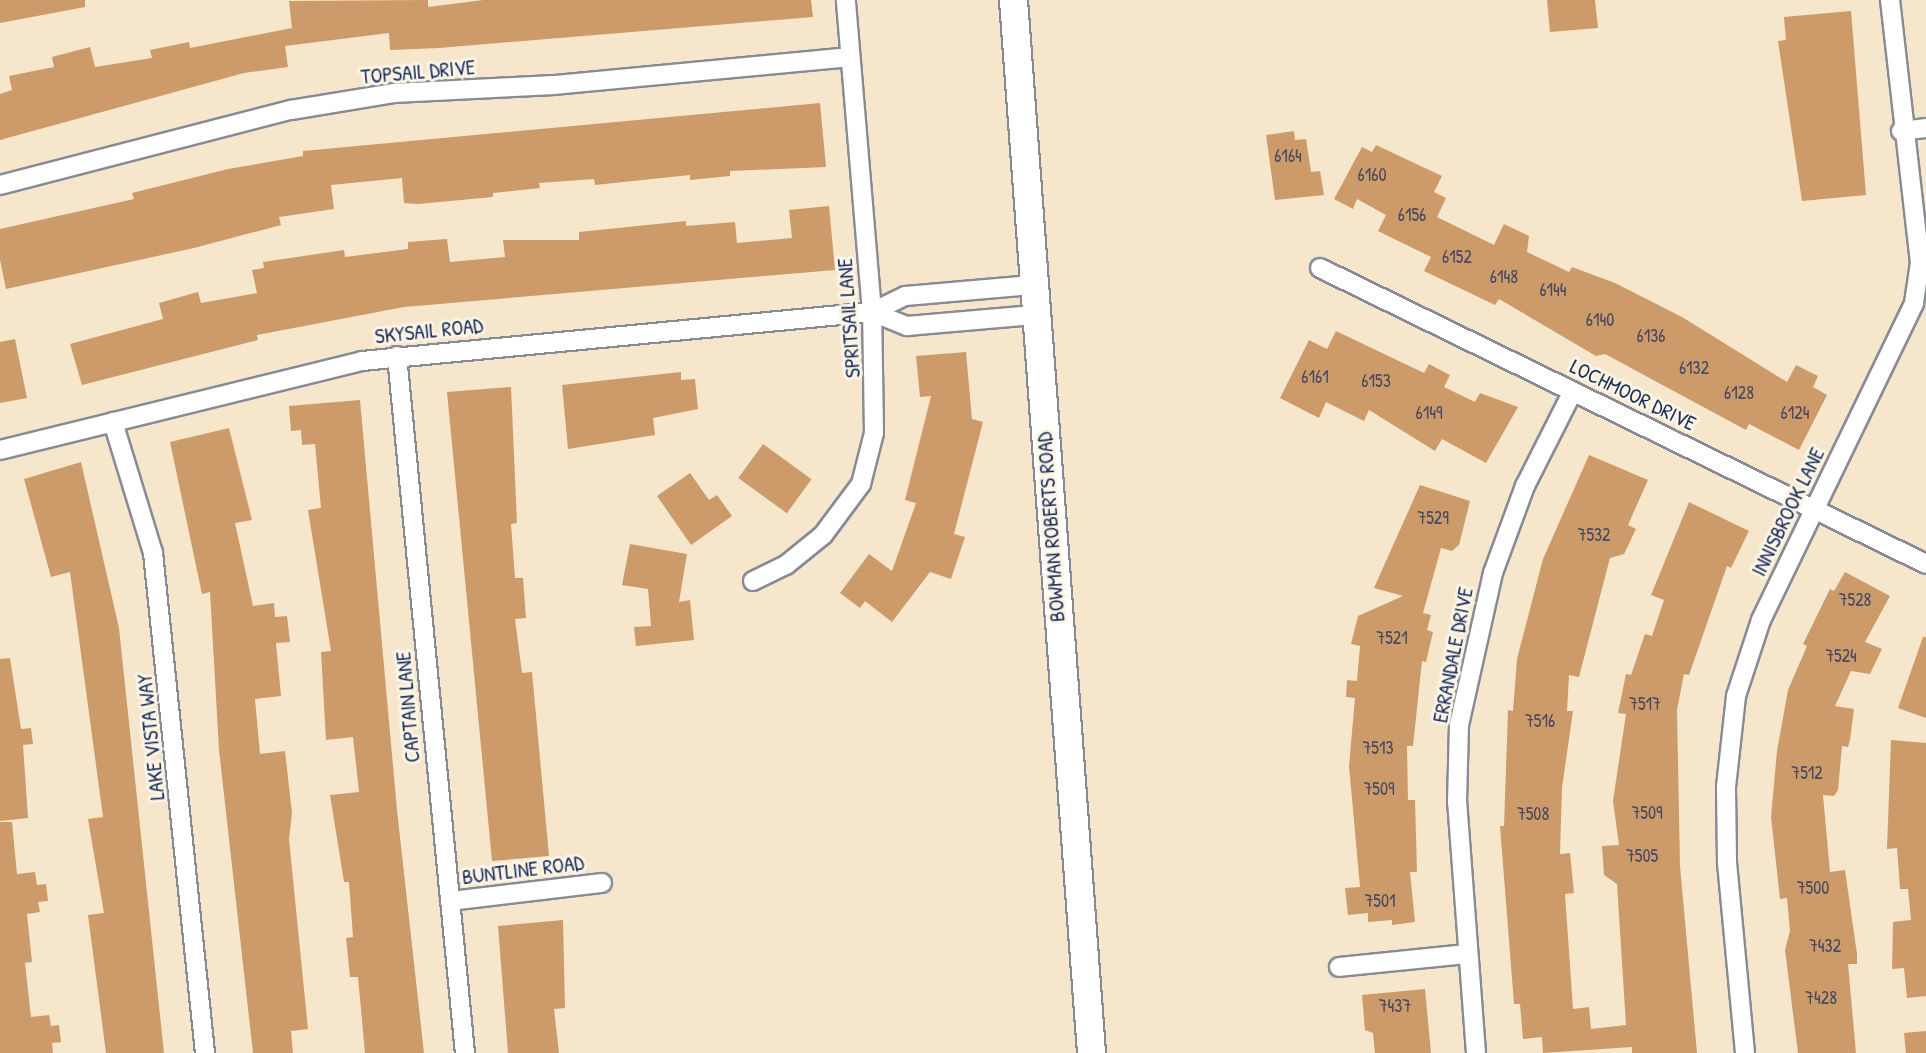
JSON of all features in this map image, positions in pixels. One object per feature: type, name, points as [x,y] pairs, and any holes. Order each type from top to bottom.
[{"type":"street","name":"SPRITSAIL LANE","points":[[753,580],[786,565],[823,536],[861,484],[877,395],[846,0]]},
{"type":"street","name":"BOWMAN ROBERTS ROAD","points":[[1012,0],[1091,1053]]},
{"type":"street","name":"INNISBROOK LANE","points":[[1745,1053],[1727,861],[1726,787],[1736,696],[1761,620],[1914,303],[1920,262],[1901,131],[1890,0]]},
{"type":"street","name":"TOPSAIL DRIVE","points":[[0,185],[291,110],[394,93],[554,85],[850,57]]},
{"type":"street","points":[[1901,131],[1926,128]]},
{"type":"street","name":"LOCHMOOR DRIVE","points":[[1320,268],[1926,564]]},
{"type":"street","name":"SKYSAIL ROAD","points":[[0,450],[324,368],[397,356],[872,312],[905,297],[1032,285]]},
{"type":"street","name":"SKYSAIL ROAD","points":[[872,312],[907,326],[1034,315]]},
{"type":"street","name":"CAPTAIN LANE","points":[[397,356],[465,1053]]},
{"type":"street","name":"ERRANDALE DRIVE","points":[[1476,1053],[1457,802],[1459,726],[1472,652],[1525,486],[1573,391]]},
{"type":"street","name":"LAKE VISTA WAY","points":[[113,422],[153,553],[205,1053]]},
{"type":"street","name":"BUNTLINE ROAD","points":[[450,902],[602,883]]},
{"type":"street","points":[[1339,967],[1467,954]]},
{"type":"building","points":[[0,0],[85,0],[85,7],[0,23]]},
{"type":"building","points":[[428,0],[428,7],[483,0],[811,0],[813,17],[439,48],[390,50],[389,33],[285,46],[288,67],[244,73],[0,140],[0,94],[12,90],[9,76],[54,67],[52,57],[90,47],[95,67],[152,58],[150,50],[189,42],[190,48],[292,28],[289,1]]},
{"type":"building","points":[[1547,0],[1595,0],[1598,28],[1550,32]]},
{"type":"building","points":[[1851,11],[1866,195],[1802,201],[1778,41],[1786,40],[1784,17]]},
{"type":"building","points":[[820,103],[826,167],[730,171],[730,176],[690,180],[690,175],[595,185],[594,179],[539,183],[540,188],[493,193],[493,197],[418,204],[404,203],[402,178],[331,185],[334,209],[279,217],[281,225],[194,248],[6,289],[0,260],[0,229],[134,199],[132,193],[228,169],[303,156],[303,151]]},
{"type":"building","points":[[1294,131],[1295,140],[1306,139],[1311,172],[1320,171],[1324,195],[1275,200],[1266,135]]},
{"type":"building","points":[[1376,145],[1442,176],[1434,192],[1446,198],[1437,217],[1494,245],[1504,224],[1529,236],[1527,252],[1569,272],[1572,267],[1615,283],[1682,317],[1787,382],[1796,365],[1818,376],[1813,387],[1827,395],[1799,450],[1749,424],[1746,430],[1605,354],[1596,356],[1499,299],[1495,305],[1424,271],[1431,257],[1378,231],[1386,215],[1357,199],[1353,209],[1334,199],[1362,147],[1372,152]]},
{"type":"building","points":[[829,206],[835,270],[404,307],[257,335],[258,340],[82,385],[70,344],[163,319],[159,303],[198,292],[201,303],[257,293],[252,270],[264,268],[263,262],[344,250],[345,257],[408,249],[408,242],[447,239],[450,262],[505,257],[503,240],[579,240],[579,232],[686,221],[686,226],[735,222],[737,243],[792,238],[789,210]]},
{"type":"building","points":[[1336,331],[1424,373],[1429,364],[1450,375],[1444,387],[1475,402],[1480,393],[1518,407],[1486,463],[1442,439],[1435,451],[1369,410],[1364,421],[1326,402],[1319,418],[1280,398],[1309,340],[1327,349]]},
{"type":"building","points":[[15,339],[27,398],[0,403],[0,342]]},
{"type":"building","points":[[966,352],[972,419],[983,422],[954,534],[965,537],[951,579],[930,572],[892,622],[865,601],[860,608],[840,593],[869,554],[892,571],[916,503],[905,500],[931,396],[920,397],[916,356]]},
{"type":"building","points":[[681,372],[681,380],[695,379],[698,409],[653,418],[655,435],[568,449],[562,385]]},
{"type":"building","points":[[511,387],[517,523],[511,524],[515,578],[523,578],[526,618],[515,619],[522,673],[532,672],[549,856],[492,861],[447,392]]},
{"type":"building","points":[[360,400],[397,810],[424,1053],[365,1053],[358,977],[350,977],[346,938],[353,937],[349,882],[344,882],[330,795],[359,792],[353,737],[326,740],[321,652],[331,651],[308,510],[321,508],[315,444],[302,445],[301,430],[291,431],[289,406]]},
{"type":"building","points":[[229,428],[252,520],[235,523],[253,606],[274,603],[275,617],[287,616],[290,642],[276,643],[281,696],[255,699],[260,754],[285,751],[292,813],[289,839],[308,1029],[291,1031],[293,1053],[253,1053],[219,750],[210,592],[202,594],[170,442]]},
{"type":"building","points":[[763,444],[812,479],[787,513],[738,478]]},
{"type":"building","points":[[1589,455],[1648,480],[1628,525],[1636,529],[1624,554],[1610,558],[1579,677],[1569,675],[1567,711],[1573,711],[1562,788],[1560,854],[1570,853],[1574,893],[1565,894],[1573,1009],[1589,1007],[1591,1029],[1626,1025],[1617,884],[1604,875],[1602,846],[1619,845],[1613,801],[1626,714],[1618,713],[1626,674],[1631,675],[1645,634],[1652,636],[1664,600],[1651,595],[1689,502],[1749,531],[1731,568],[1727,566],[1689,675],[1684,674],[1677,710],[1680,866],[1697,1053],[1632,1053],[1632,1047],[1543,1053],[1542,1037],[1523,1039],[1520,1004],[1514,1004],[1500,826],[1504,826],[1508,710],[1513,711],[1517,659],[1543,559]]},
{"type":"building","points":[[81,462],[119,628],[164,1053],[106,1053],[88,915],[104,913],[88,819],[103,817],[70,572],[51,577],[24,479]]},
{"type":"building","points":[[690,473],[709,500],[717,495],[732,516],[691,545],[657,496]]},
{"type":"building","points":[[1420,485],[1470,501],[1459,545],[1452,551],[1441,548],[1423,613],[1431,615],[1427,630],[1433,632],[1426,662],[1422,661],[1413,746],[1407,746],[1408,800],[1415,800],[1417,872],[1410,872],[1415,922],[1392,925],[1392,920],[1368,922],[1368,913],[1348,915],[1345,888],[1360,887],[1349,766],[1355,698],[1346,697],[1347,680],[1357,681],[1360,646],[1351,644],[1358,616],[1403,596],[1374,588]]},
{"type":"building","points":[[630,544],[687,554],[679,602],[690,600],[694,640],[636,646],[634,627],[651,626],[648,589],[622,585]]},
{"type":"building","points":[[1845,572],[1890,596],[1865,642],[1882,649],[1870,674],[1851,671],[1835,706],[1854,709],[1850,740],[1848,747],[1842,746],[1838,790],[1834,796],[1823,795],[1830,872],[1845,870],[1857,954],[1857,964],[1848,964],[1856,1053],[1798,1053],[1785,950],[1790,931],[1787,898],[1780,899],[1771,817],[1777,751],[1788,690],[1807,646],[1803,644],[1830,589],[1834,591]]},
{"type":"building","points":[[1923,637],[1926,637],[1926,718],[1898,708]]},
{"type":"building","points":[[10,658],[21,729],[31,728],[33,744],[23,745],[28,818],[0,821],[0,659]]},
{"type":"building","points":[[1891,740],[1926,743],[1926,996],[1907,998],[1904,968],[1892,969],[1893,922],[1911,920],[1908,889],[1900,889],[1897,848],[1887,849]]},
{"type":"building","points":[[0,822],[12,822],[17,874],[35,872],[37,885],[46,884],[48,901],[38,902],[40,912],[27,914],[32,962],[25,963],[31,1017],[49,1015],[51,1026],[59,1025],[61,1042],[52,1043],[53,1053],[0,1053]]},
{"type":"building","points":[[563,920],[565,1008],[554,1009],[559,1053],[508,1053],[498,926]]},
{"type":"building","points":[[1425,989],[1431,1053],[1375,1053],[1373,1033],[1365,1030],[1362,995]]},
{"type":"building","points":[[1926,1031],[1926,1053],[1906,1053],[1904,1033]]}]
